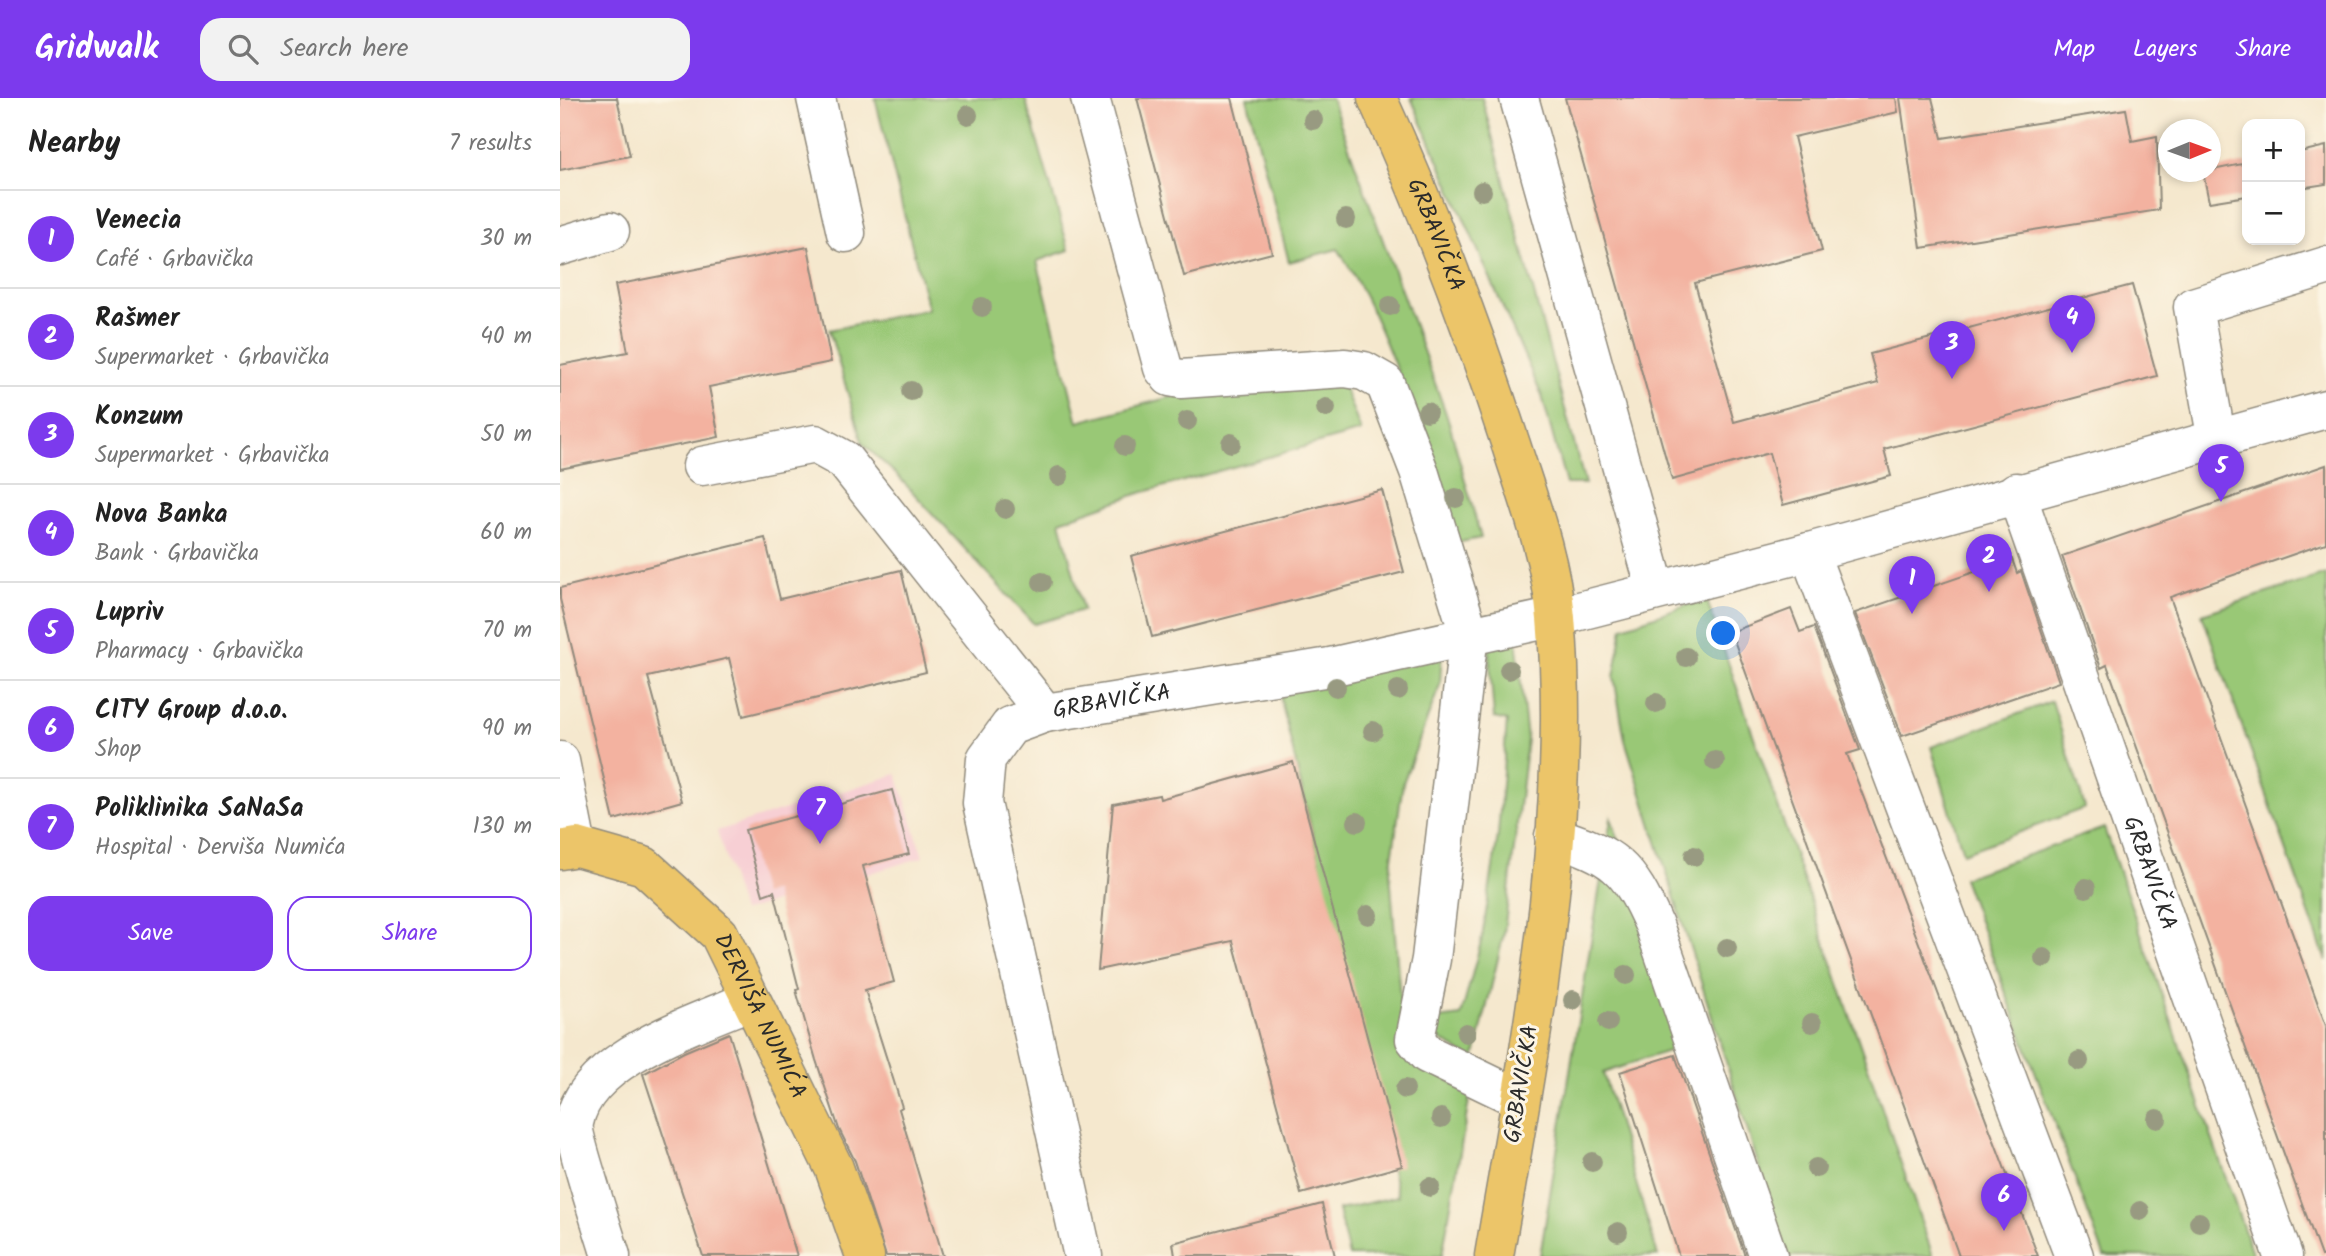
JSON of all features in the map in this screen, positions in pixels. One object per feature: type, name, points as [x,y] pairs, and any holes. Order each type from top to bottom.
[{"type":"main road","name":"GRBAVIČKA","points":[[1377,98],[1417,185],[1469,317],[1539,532],[1556,617],[1559,700],[1554,836],[1543,946],[1494,1256]]},
{"type":"main road","name":"DERVIŠA NUMIĆA","points":[[569,849],[644,866],[719,934],[834,1168],[865,1256]]},
{"type":"street","points":[[816,98],[846,233]]},
{"type":"street","points":[[1090,98],[1163,369],[1170,377],[1181,379],[1345,368],[1364,371],[1385,383],[1419,471],[1469,634],[1438,907],[1415,1039],[1427,1054],[1520,1100]]},
{"type":"street","points":[[1519,98],[1656,590]]},
{"type":"street","points":[[560,246],[610,231]]},
{"type":"street","points":[[2217,441],[2193,307],[2326,266]]},
{"type":"street","name":"GRBAVIČKA","points":[[702,466],[815,444],[844,460],[1045,713],[1330,667],[1469,634],[1556,617],[1809,552],[2016,492],[2217,441],[2326,409]]},
{"type":"street","name":"GRBAVIČKA","points":[[2016,492],[2283,1256]]},
{"type":"street","points":[[1809,552],[2074,1256]]},
{"type":"street","points":[[1045,713],[1010,726],[986,759],[982,803],[1083,1256]]},
{"type":"street","name":"DERVIŠA NUMIĆA","points":[[560,761],[569,849]]},
{"type":"street","points":[[1554,836],[1599,851],[1625,874],[1641,894],[1768,1256]]},
{"type":"street","points":[[611,1256],[573,1124],[587,1090],[619,1061],[751,1000]]},
{"type":"shaded area","points":[[897,774],[923,857],[742,912],[717,831]]},
{"type":"green space","points":[[875,98],[1025,98],[1069,250],[1037,261],[1078,422],[1289,365],[1340,377],[1361,431],[1137,494],[1060,521],[1083,610],[1034,624],[897,475],[863,444],[829,330],[928,309]]},
{"type":"green space","points":[[1247,98],[1331,98],[1448,419],[1481,538],[1455,543],[1391,355],[1358,283],[1338,249],[1289,262]]},
{"type":"green space","points":[[1411,98],[1482,98],[1585,484],[1566,484],[1542,396]]},
{"type":"green space","points":[[2326,574],[2326,961],[2202,614]]},
{"type":"green space","points":[[1706,598],[1933,1256],[1787,1256],[1625,740],[1614,677],[1623,627]]},
{"type":"green space","points":[[1516,637],[1527,739],[1504,933],[1474,1060],[1432,1034],[1438,1019],[1461,1016],[1482,938],[1498,835],[1507,721],[1494,718],[1488,638]]},
{"type":"green space","points":[[1442,649],[1440,685],[1403,783],[1390,872],[1404,1049],[1470,1095],[1442,1256],[1349,1256],[1338,1210],[1398,1196],[1279,692]]},
{"type":"green space","points":[[2052,701],[2085,808],[1963,853],[1931,747]]},
{"type":"green space","points":[[1611,818],[1692,1043],[1603,1073],[1658,1256],[1540,1256]]},
{"type":"green space","points":[[2104,828],[2253,1256],[2104,1256],[1963,878]]},
{"type":"building","points":[[560,98],[617,98],[630,156],[560,170]]},
{"type":"building","points":[[1137,98],[1232,98],[1272,253],[1184,276]]},
{"type":"building","points":[[1565,98],[1896,98],[1898,112],[1794,137],[1822,251],[1695,283],[1734,422],[1878,383],[1870,354],[2132,285],[2157,376],[1884,449],[1891,476],[1783,505],[1769,453],[1672,480]]},
{"type":"building","points":[[1900,98],[1932,98],[1942,138],[2126,109],[2132,141],[2157,136],[2159,210],[1921,248]]},
{"type":"building","points":[[2326,146],[2326,184],[2305,187],[2305,151]]},
{"type":"building","points":[[2242,164],[2242,197],[2209,202],[2205,182],[2221,182],[2221,168]]},
{"type":"building","points":[[808,247],[831,362],[709,387],[719,437],[560,469],[560,365],[628,352],[615,285]]},
{"type":"building","points":[[2326,465],[2326,543],[2170,597],[2326,1026],[2326,1255],[2321,1256],[2107,665],[2101,668],[2062,556]]},
{"type":"building","points":[[1382,490],[1404,572],[1152,637],[1131,556]]},
{"type":"building","points":[[765,538],[780,599],[901,570],[926,672],[743,716],[729,658],[648,677],[682,801],[614,820],[560,599],[560,588]]},
{"type":"building","points":[[2012,559],[2017,573],[2021,571],[2059,682],[1902,736],[1855,613]]},
{"type":"building","points":[[1791,609],[1800,632],[1814,627],[1860,750],[1847,754],[2038,1256],[1959,1256],[1731,632]]},
{"type":"building","points":[[1293,762],[1402,1166],[1301,1194],[1233,941],[1098,970],[1113,804],[1159,795],[1160,799]]},
{"type":"building","points":[[892,790],[909,854],[863,866],[894,982],[865,990],[902,1107],[899,1109],[943,1256],[886,1256],[855,1161],[839,1129],[816,1060],[796,990],[799,989],[774,891],[763,895],[745,830]]},
{"type":"building","points":[[729,1033],[797,1256],[703,1256],[643,1074],[684,1052]]},
{"type":"building","points":[[1675,1055],[1745,1256],[1679,1256],[1620,1072]]},
{"type":"building","points":[[1322,1204],[1335,1256],[1175,1256],[1173,1243]]},
{"type":"place","name":"Nova Banka","points":[[2072,353]]},
{"type":"place","name":"Konzum","points":[[1952,379]]},
{"type":"place","name":"Lupriv","points":[[2221,502]]},
{"type":"place","name":"Rašmer","points":[[1989,592]]},
{"type":"place","name":"Venecia","points":[[1912,614]]},
{"type":"place","name":"Poliklinika SaNaSa","points":[[820,844]]},
{"type":"place","name":"CITY Group d.o.o.","points":[[2004,1231]]}]
